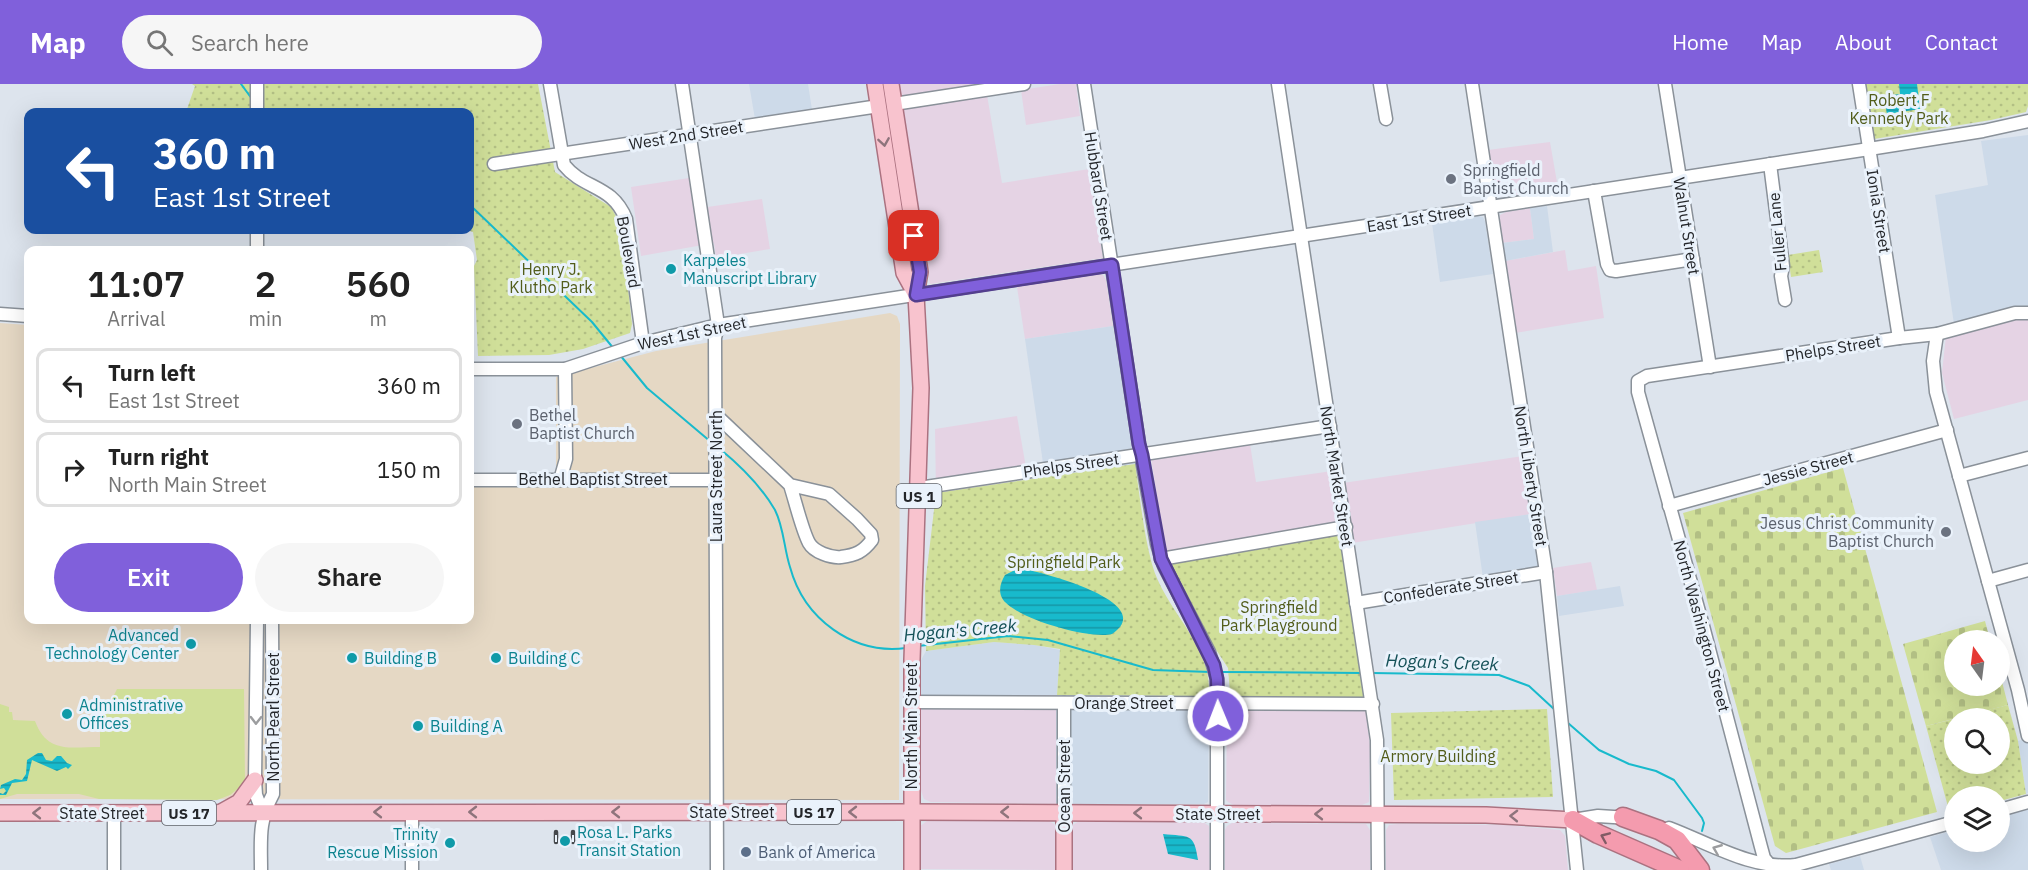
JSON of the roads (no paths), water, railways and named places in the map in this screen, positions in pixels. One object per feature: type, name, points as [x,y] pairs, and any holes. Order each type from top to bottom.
[{"type":"highway","points":[[1623,817],[1659,830],[1677,840],[1700,870]]},
{"type":"highway","points":[[1573,820],[1598,834],[1680,870]]},
{"type":"main road","name":"North Main Street","points":[[875,84],[886,105]]},
{"type":"main road","name":"North Main Street","points":[[891,84],[886,105],[904,273],[916,295],[921,388],[912,633],[912,870]]},
{"type":"main road","points":[[217,813],[239,802],[255,780]]},
{"type":"main road","name":"State Street","points":[[0,812],[1064,812],[1518,816],[1573,820]]},
{"type":"main road","name":"Ocean Street","points":[[1064,812],[1064,870]]},
{"type":"street","points":[[257,84],[257,108]]},
{"type":"street","name":"Boulevard","points":[[550,84],[564,165],[569,171],[612,196],[621,208],[628,233],[643,343]]},
{"type":"street","name":"Laura Street North","points":[[682,84],[718,325],[716,338],[717,870]]},
{"type":"street","name":"West 2nd Street","points":[[494,164],[1023,84]]},
{"type":"street","name":"Hubbard Street","points":[[1084,84],[1139,444],[1161,559],[1214,665],[1217,679],[1217,870]]},
{"type":"street","name":"North Market Street","points":[[1278,84],[1373,704],[1379,770],[1378,870]]},
{"type":"street","points":[[1380,84],[1386,119]]},
{"type":"street","name":"North Liberty Street","points":[[1472,84],[1546,572],[1577,870]]},
{"type":"street","name":"Walnut Street","points":[[1665,84],[1710,367]]},
{"type":"street","name":"Ionia Street","points":[[1859,84],[1899,338]]},
{"type":"street","name":"East 1st Street","points":[[916,295],[1869,149],[1983,131],[2028,121]]},
{"type":"street","name":"Fuller Lane","points":[[1770,164],[1785,300]]},
{"type":"street","points":[[1594,190],[1610,270],[1616,272],[1693,259]]},
{"type":"street","name":"West 1st Street","points":[[474,369],[565,369],[628,347],[718,325],[916,295]]},
{"type":"street","name":"Phelps Street","points":[[1638,381],[1647,376],[1937,334],[2015,313],[2028,313]]},
{"type":"street","points":[[0,314],[24,316]]},
{"type":"street","points":[[1937,334],[1933,361],[1936,392],[1988,581],[2023,688],[2028,736]]},
{"type":"street","points":[[560,480],[566,459],[565,369]]},
{"type":"street","name":"North Washington Street","points":[[1638,381],[1638,392],[1762,851],[1774,869]]},
{"type":"street","points":[[716,415],[790,485],[809,544],[820,552],[835,558],[857,555],[872,540],[871,534],[857,519],[829,494],[790,485]]},
{"type":"street","name":"Phelps Street","points":[[919,488],[1329,426]]},
{"type":"street","name":"Jessie Street","points":[[1669,506],[1947,430]]},
{"type":"street","points":[[1959,476],[2028,458]]},
{"type":"street","name":"Bethel Baptist Street","points":[[474,480],[716,480]]},
{"type":"street","points":[[1161,559],[1346,527]]},
{"type":"street","points":[[1988,581],[2028,570]]},
{"type":"street","name":"Confederate Street","points":[[1356,603],[1546,572]]},
{"type":"street","name":"North Pearl Street","points":[[257,624],[255,780],[256,795],[263,813]]},
{"type":"street","name":"North Pearl Street","points":[[261,870],[261,825],[263,813],[273,794],[272,624]]},
{"type":"street","name":"Orange Street","points":[[911,702],[1373,704]]},
{"type":"street","name":"Ocean Street","points":[[1064,703],[1064,812]]},
{"type":"street","points":[[2010,807],[2028,802]]},
{"type":"street","points":[[411,812],[412,870]]},
{"type":"street","points":[[114,813],[114,870]]},
{"type":"street","points":[[1573,820],[1598,816],[1623,817],[1660,824],[1742,859],[1774,869],[1944,825]]},
{"type":"water","points":[[1899,84],[1917,84],[1920,109],[1887,114],[1884,96],[1900,94]]},
{"type":"water","points":[[1019,568],[1091,590],[1109,600],[1120,611],[1123,622],[1112,634],[1087,634],[1053,626],[1021,613],[1009,606],[1000,592],[1005,575]]},
{"type":"water","points":[[42,753],[46,760],[52,761],[57,756],[61,756],[72,765],[68,769],[66,767],[57,771],[32,760],[27,781],[12,783],[6,795],[0,795],[6,791],[4,788],[0,789],[1,785],[15,779],[22,780],[26,774],[27,760]]},
{"type":"water","points":[[1163,834],[1184,836],[1192,840],[1198,860],[1168,854]]},
{"type":"waterway","name":"Hogan's Creek","points":[[241,84],[252,99]]},
{"type":"waterway","name":"Hogan's Creek","points":[[474,209],[592,322],[614,349]]},
{"type":"waterway","name":"Hogan's Creek","points":[[620,355],[647,388],[711,442]]},
{"type":"waterway","name":"Hogan's Creek","points":[[720,449],[750,477],[775,510],[797,586],[819,617],[833,630],[867,646],[886,649],[906,648]]},
{"type":"waterway","name":"Hogan's Creek","points":[[918,646],[1008,636],[1048,640],[1153,670],[1210,672]]},
{"type":"waterway","name":"Hogan's Creek","points":[[1219,672],[1363,673]]},
{"type":"waterway","name":"Hogan's Creek","points":[[1372,673],[1499,675],[1529,686],[1555,710]]},
{"type":"waterway","name":"Hogan's Creek","points":[[1568,723],[1599,750],[1629,764],[1656,771],[1674,780],[1702,818],[1704,823],[1702,831]]},
{"type":"railway","points":[[556,832],[556,842]]},
{"type":"railway","points":[[573,832],[573,842]]},
{"type":"place","name":"Springfield Baptist Church","points":[[1451,179]]},
{"type":"place","name":"Karpeles Manuscript Library","points":[[671,269]]},
{"type":"place","name":"Bethel Baptist Church","points":[[517,424]]},
{"type":"place","name":"Jesus Christ Community Baptist Church","points":[[1946,532]]},
{"type":"place","name":"Advanced Technology Center","points":[[191,644]]},
{"type":"place","name":"Building B","points":[[352,658]]},
{"type":"place","name":"Building C","points":[[496,658]]},
{"type":"place","name":"Administrative Offices","points":[[67,714]]},
{"type":"place","name":"Building A","points":[[418,726]]},
{"type":"place","name":"Rosa L. Parks Transit Station","points":[[565,841]]},
{"type":"place","name":"Trinity Rescue Mission","points":[[450,843]]},
{"type":"place","name":"Bank of America","points":[[746,852]]},
{"type":"park label","name":"Robert F Kennedy Park","points":[[1899,109]]},
{"type":"park label","name":"Henry J. Klutho Park","points":[[551,278]]},
{"type":"park label","name":"Springfield Park","points":[[1064,562]]},
{"type":"park label","name":"Springfield Park Playground","points":[[1279,616]]},
{"type":"park label","name":"Armory Building","points":[[1438,756]]}]
